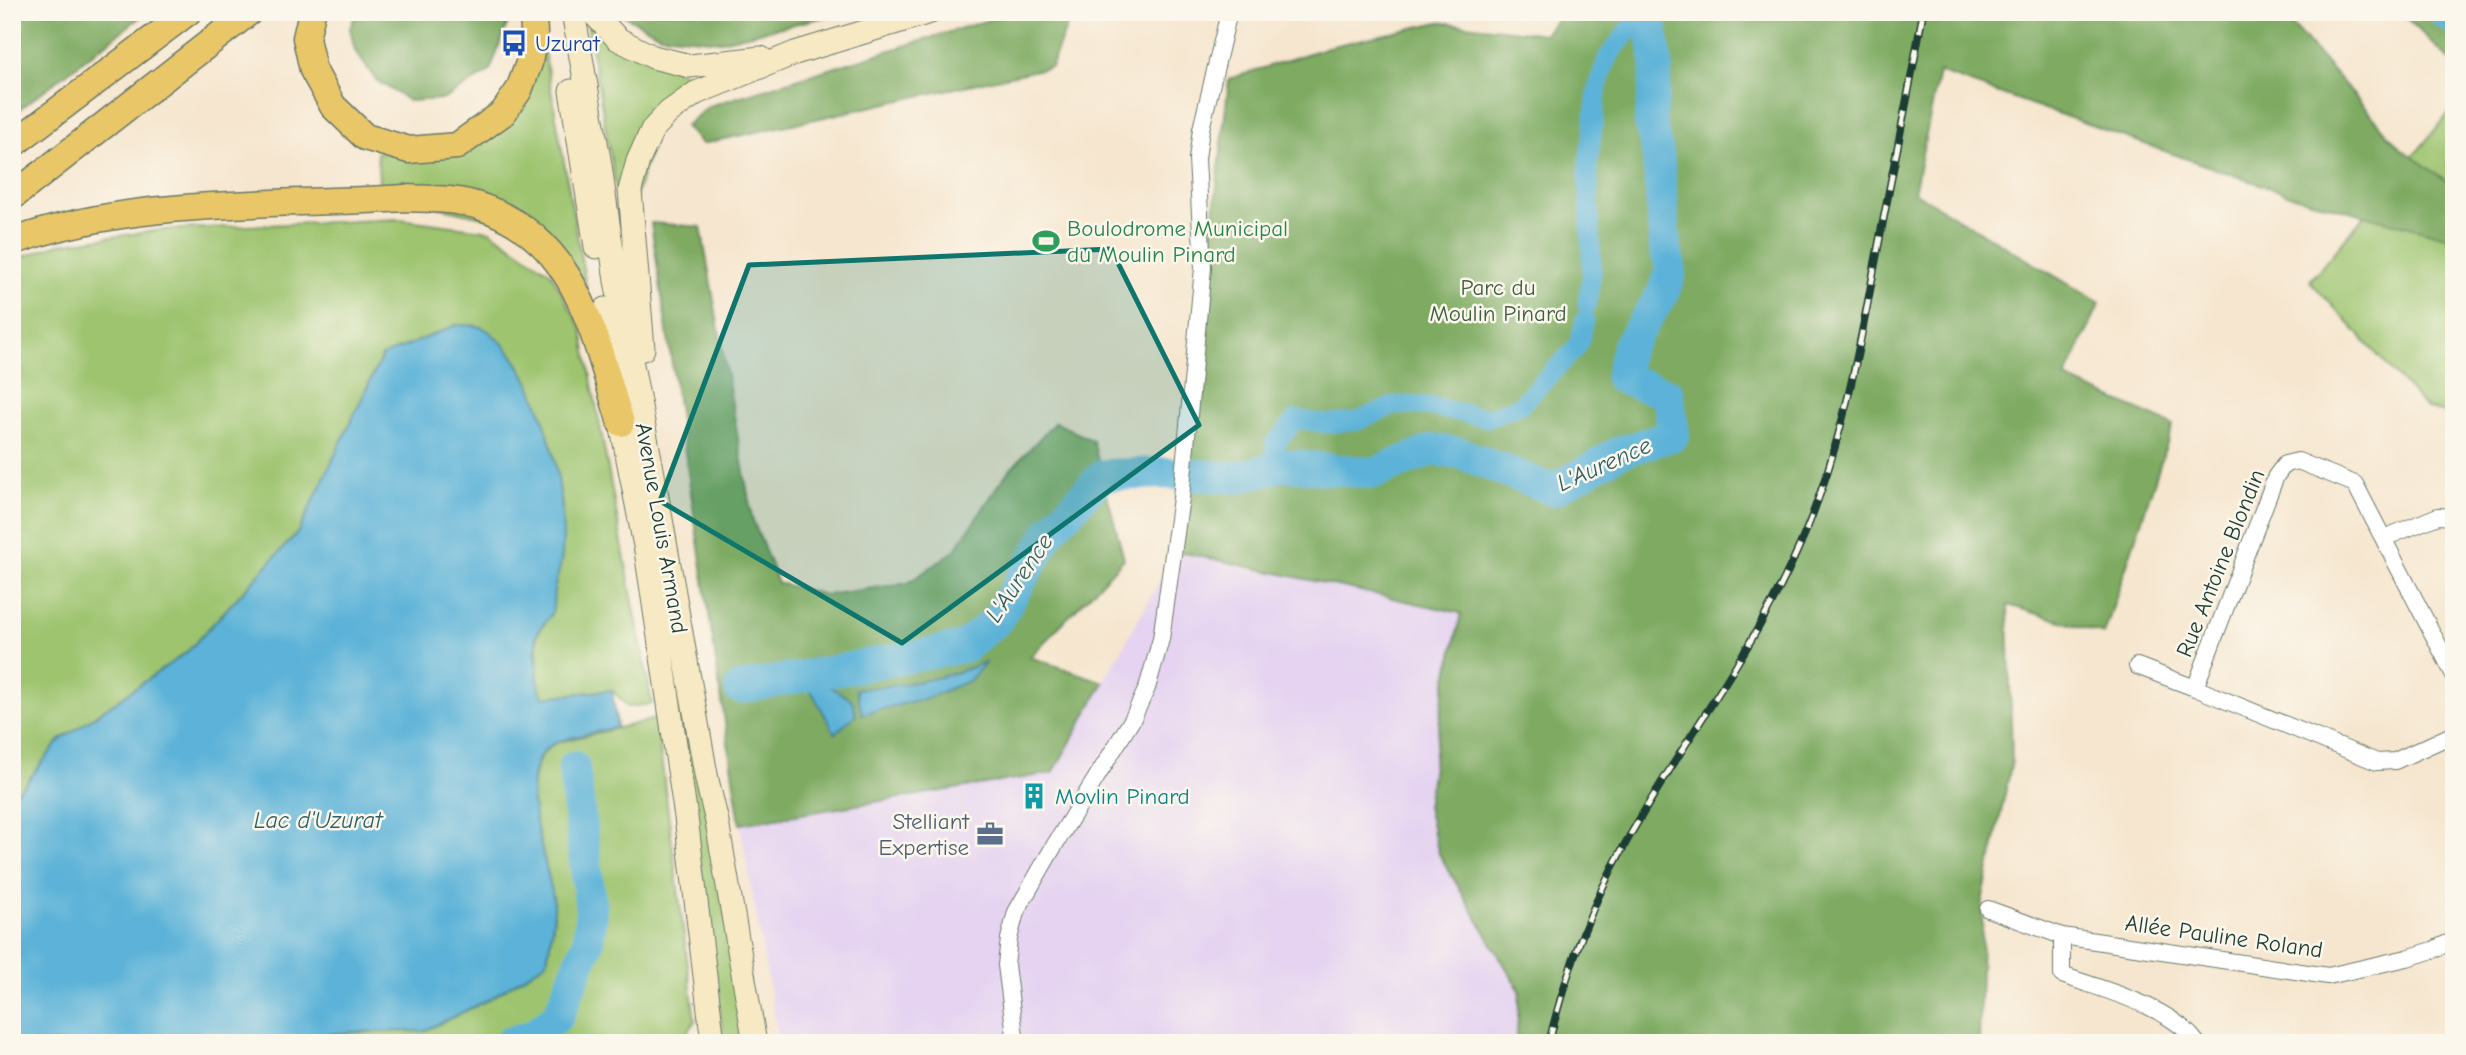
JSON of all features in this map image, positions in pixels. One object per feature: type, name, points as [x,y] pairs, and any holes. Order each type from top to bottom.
[{"type":"main road","points":[[12,145],[188,12]]},
{"type":"main road","points":[[12,197],[249,12]]},
{"type":"main road","points":[[312,12],[306,38],[313,70],[333,106],[365,137],[409,150],[457,146],[503,113],[519,90],[529,63],[534,34],[533,12]]},
{"type":"main road","name":"Avenue Louis Armand","points":[[558,12],[610,330],[621,423],[646,551],[686,817],[712,1043]]},
{"type":"main road","name":"Avenue Louis Armand","points":[[573,12],[600,165],[616,281],[755,1043]]},
{"type":"main road","points":[[592,12],[618,39],[653,57],[690,66],[795,54]]},
{"type":"main road","points":[[655,485],[630,190],[638,161],[652,130],[670,112],[696,93],[795,54],[930,12]]},
{"type":"main road","points":[[12,242],[91,218],[152,210],[405,198],[443,199],[477,205],[507,218],[532,235],[553,255],[571,280],[583,304],[621,423]]},
{"type":"street","points":[[1016,1043],[1006,965],[1016,912],[1132,720],[1147,688],[1161,639],[1181,498],[1203,268],[1197,159],[1224,16]]},
{"type":"street","name":"Rue Antoine Blondin","points":[[2195,688],[2276,476],[2285,464],[2298,461],[2355,484],[2384,538]]},
{"type":"street","points":[[2454,517],[2438,516],[2384,538],[2454,675]]},
{"type":"street","name":"Rue Antoine Blondin","points":[[2137,666],[2377,762],[2395,761],[2454,734]]},
{"type":"street","name":"Allée Pauline Roland","points":[[1988,909],[2062,936],[2328,976],[2407,958],[2434,950],[2454,940]]},
{"type":"street","points":[[2062,936],[2062,975],[2147,1007],[2188,1030],[2197,1043]]},
{"type":"highlighted area","points":[[1111,249],[1199,425],[902,643],[660,501],[749,265]]},
{"type":"shaded area","points":[[1176,551],[1461,613],[1443,697],[1427,807],[1439,854],[1520,991],[1516,1043],[779,1043],[740,824],[1053,773]]},
{"type":"green space","points":[[12,12],[147,12],[12,115]]},
{"type":"green space","points":[[357,12],[509,12],[509,19],[490,71],[444,99],[409,101],[376,80],[355,51],[350,28]]},
{"type":"green space","points":[[562,12],[568,12],[748,1043],[724,1043],[692,811]]},
{"type":"green space","points":[[618,12],[846,12],[721,41],[660,35]]},
{"type":"green space","points":[[1014,12],[1072,12],[1051,67],[702,144],[685,126],[709,106]]},
{"type":"green space","name":"Parc du Moulin Pinard","points":[[1562,12],[2281,12],[2400,148],[2454,186],[2454,239],[2293,196],[1939,72],[1914,192],[2100,303],[2065,378],[2173,425],[2104,634],[2008,605],[2012,761],[1983,897],[1979,1043],[1516,1043],[1520,991],[1439,854],[1427,807],[1443,697],[1461,613],[1176,551],[1229,79],[1328,47],[1439,22],[1545,34]]},
{"type":"green space","points":[[2400,12],[2454,12],[2454,65],[2453,63]]},
{"type":"green space","points":[[586,17],[685,74],[711,76],[664,104],[624,234]]},
{"type":"green space","points":[[544,51],[586,285],[533,228],[380,194],[377,152],[460,153],[491,138],[514,117]]},
{"type":"green space","points":[[2454,107],[2454,416],[2426,408],[2310,281]]},
{"type":"green space","points":[[399,219],[490,231],[551,273],[582,330],[652,704],[628,707],[612,690],[542,697],[538,686],[537,635],[552,612],[553,592],[562,556],[562,505],[554,459],[529,381],[510,353],[486,330],[382,356],[299,531],[187,652],[59,741],[25,784],[12,795],[12,261],[59,244],[162,230]]},
{"type":"green space","points":[[651,223],[701,227],[752,518],[778,583],[826,595],[908,583],[954,551],[1007,473],[1055,422],[1093,441],[1124,559],[1030,657],[1104,682],[1053,773],[740,824]]},
{"type":"green space","points":[[656,719],[695,1021],[679,1043],[286,1043],[311,1036],[353,1032],[424,1031],[488,1000],[547,962],[554,910],[532,795],[534,774],[541,757],[555,743]]},
{"type":"water","name":"Lac d'Uzurat","points":[[456,325],[483,328],[507,348],[523,372],[537,401],[556,466],[561,498],[562,555],[552,612],[538,631],[536,639],[538,676],[543,697],[612,690],[617,727],[569,738],[552,745],[537,763],[533,802],[554,904],[547,962],[488,1000],[424,1031],[353,1032],[311,1036],[286,1043],[12,1043],[12,795],[25,784],[59,741],[187,652],[299,531],[382,356]]},
{"type":"water","points":[[987,661],[969,681],[927,698],[862,714],[856,689],[939,677]]},
{"type":"water","points":[[831,687],[852,700],[856,715],[835,733],[810,689]]},
{"type":"waterway","name":"L'Aurence","points":[[1587,305],[1592,272],[1588,167],[1598,85],[1608,57],[1643,12]]},
{"type":"waterway","name":"L'Aurence","points":[[740,688],[964,647],[997,620],[1051,530],[1103,475],[1167,473],[1235,478],[1284,465],[1374,473],[1432,450],[1460,453],[1553,490],[1620,452],[1674,435],[1668,394],[1621,378],[1628,346],[1662,295],[1670,275],[1665,247],[1658,155],[1650,122],[1657,66],[1649,12]]},
{"type":"waterway","name":"L'Aurence","points":[[2444,12],[2454,19]]},
{"type":"waterway","name":"L'Aurence","points":[[1284,465],[1274,445],[1296,419],[1326,424],[1357,421],[1395,405],[1427,406],[1488,418],[1520,405],[1576,348],[1585,320]]},
{"type":"waterway","name":"L'Aurence","points":[[509,1043],[533,1035],[558,1016],[588,943],[591,910],[574,767]]},
{"type":"railway","points":[[1549,1043],[1580,942],[1612,869],[1645,810],[1756,632],[1810,522],[1835,447],[1854,370],[1923,12]]},
{"type":"place","name":"Uzurat","points":[[514,43]]},
{"type":"place","name":"Boulodrome Municipal du Moulin Pinard","points":[[1046,241]]},
{"type":"place","name":"Movlin Pinard","points":[[1034,796]]},
{"type":"place","name":"Stelliant Expertise","points":[[990,834]]}]
